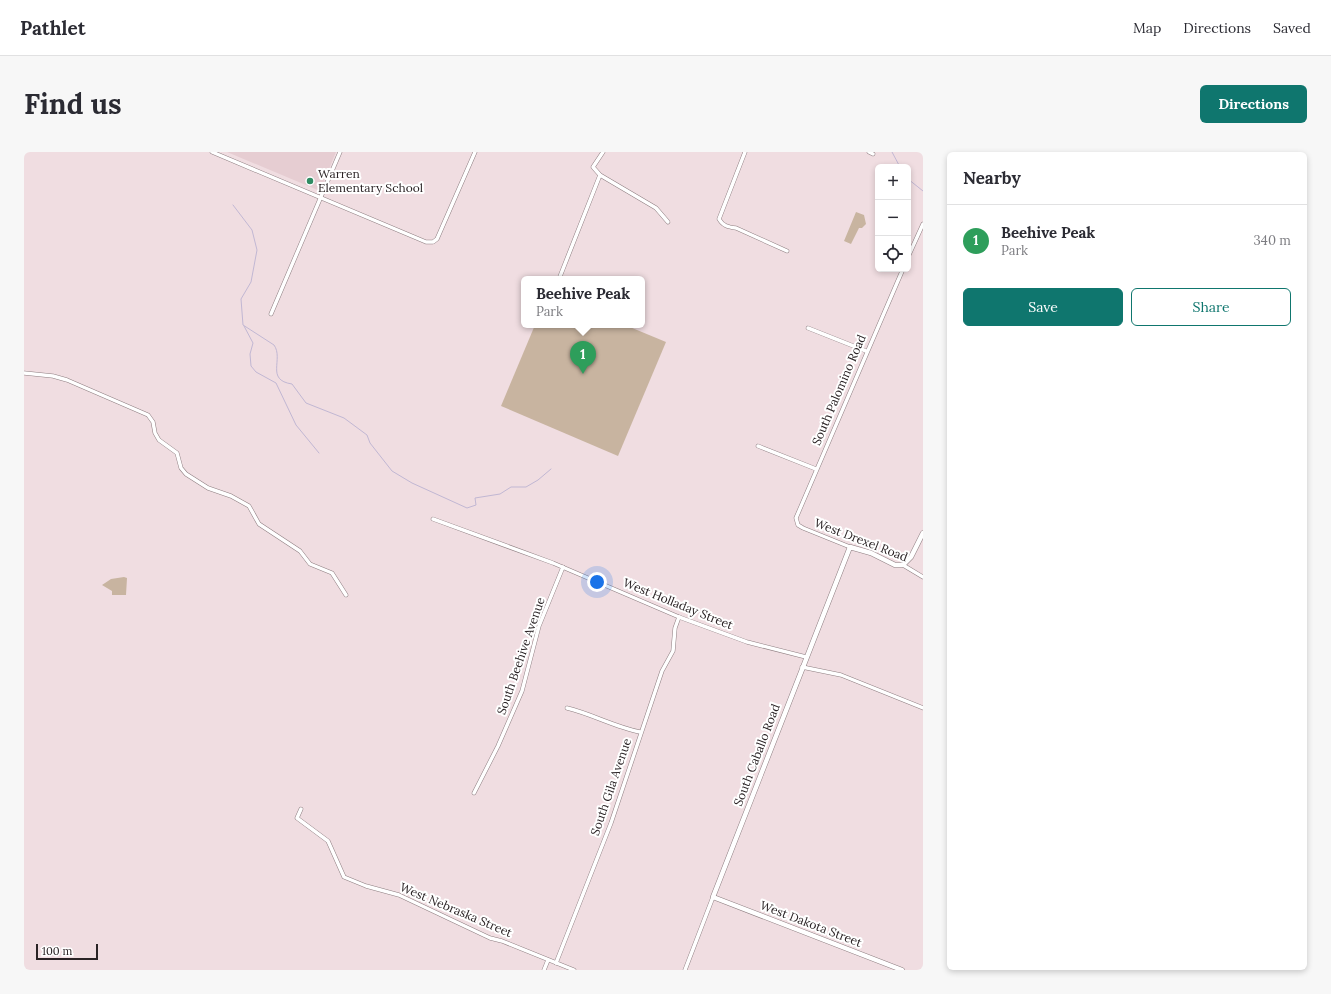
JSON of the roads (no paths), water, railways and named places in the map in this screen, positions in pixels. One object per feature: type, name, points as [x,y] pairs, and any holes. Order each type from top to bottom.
[{"type":"street","points":[[212,152],[426,242],[433,242],[437,239],[475,152]]},
{"type":"street","points":[[271,314],[340,152]]},
{"type":"street","points":[[603,152],[593,168],[600,175],[656,208],[668,222]]},
{"type":"street","points":[[745,152],[719,219],[722,224],[727,227],[736,228],[787,251]]},
{"type":"street","points":[[560,276],[600,175]]},
{"type":"street","points":[[911,251],[923,224]]},
{"type":"street","name":"South Palomino Road","points":[[796,518],[902,272]]},
{"type":"street","points":[[808,328],[866,352]]},
{"type":"street","points":[[24,373],[53,376],[67,380],[148,415],[153,422],[155,432],[159,440],[177,453],[181,468],[186,474],[208,488],[231,496],[249,506],[259,524],[300,551],[310,564],[332,573],[346,595]]},
{"type":"street","points":[[758,446],[816,469]]},
{"type":"street","name":"West Drexel Road","points":[[796,518],[798,525],[803,528],[850,547],[871,553],[895,565],[903,565],[923,576]]},
{"type":"street","name":"West Holladay Street","points":[[432,519],[563,567],[679,617],[747,642],[806,657]]},
{"type":"street","points":[[903,565],[910,558],[923,533]]},
{"type":"street","name":"South Caballo Road","points":[[685,970],[850,547]]},
{"type":"street","name":"South Beehive Avenue","points":[[474,793],[498,746],[522,691],[539,626],[563,567]]},
{"type":"street","name":"South Gila Avenue","points":[[556,963],[611,823],[640,732],[662,671],[673,651],[675,628],[679,617]]},
{"type":"street","points":[[802,667],[841,675],[923,708]]},
{"type":"street","points":[[567,708],[585,712],[629,730],[640,732]]},
{"type":"street","name":"West Nebraska Street","points":[[301,809],[297,818],[328,841],[344,877],[366,886],[399,895],[490,938],[502,941],[574,970]]},
{"type":"street","name":"West Dakota Street","points":[[713,897],[902,970]]},
{"type":"street","points":[[544,970],[548,960]]},
{"type":"waterway","points":[[892,152],[898,164]]},
{"type":"waterway","points":[[911,181],[923,191]]},
{"type":"waterway","points":[[233,205],[252,230],[257,250],[251,282],[241,299],[243,325],[274,345],[277,351],[277,374],[279,378],[284,382],[292,384],[306,403],[344,418],[367,435],[370,443],[392,471],[412,483],[467,508],[476,505],[475,498],[500,494],[511,487],[526,487],[538,480],[551,469]]},
{"type":"waterway","points":[[244,326],[253,343],[250,354],[251,366],[256,372],[276,383],[296,425],[319,453]]},
{"type":"place","name":"Warren Elementary School","points":[[310,181]]},
{"type":"place","name":"Beehive Peak","points":[[583,374]]}]
